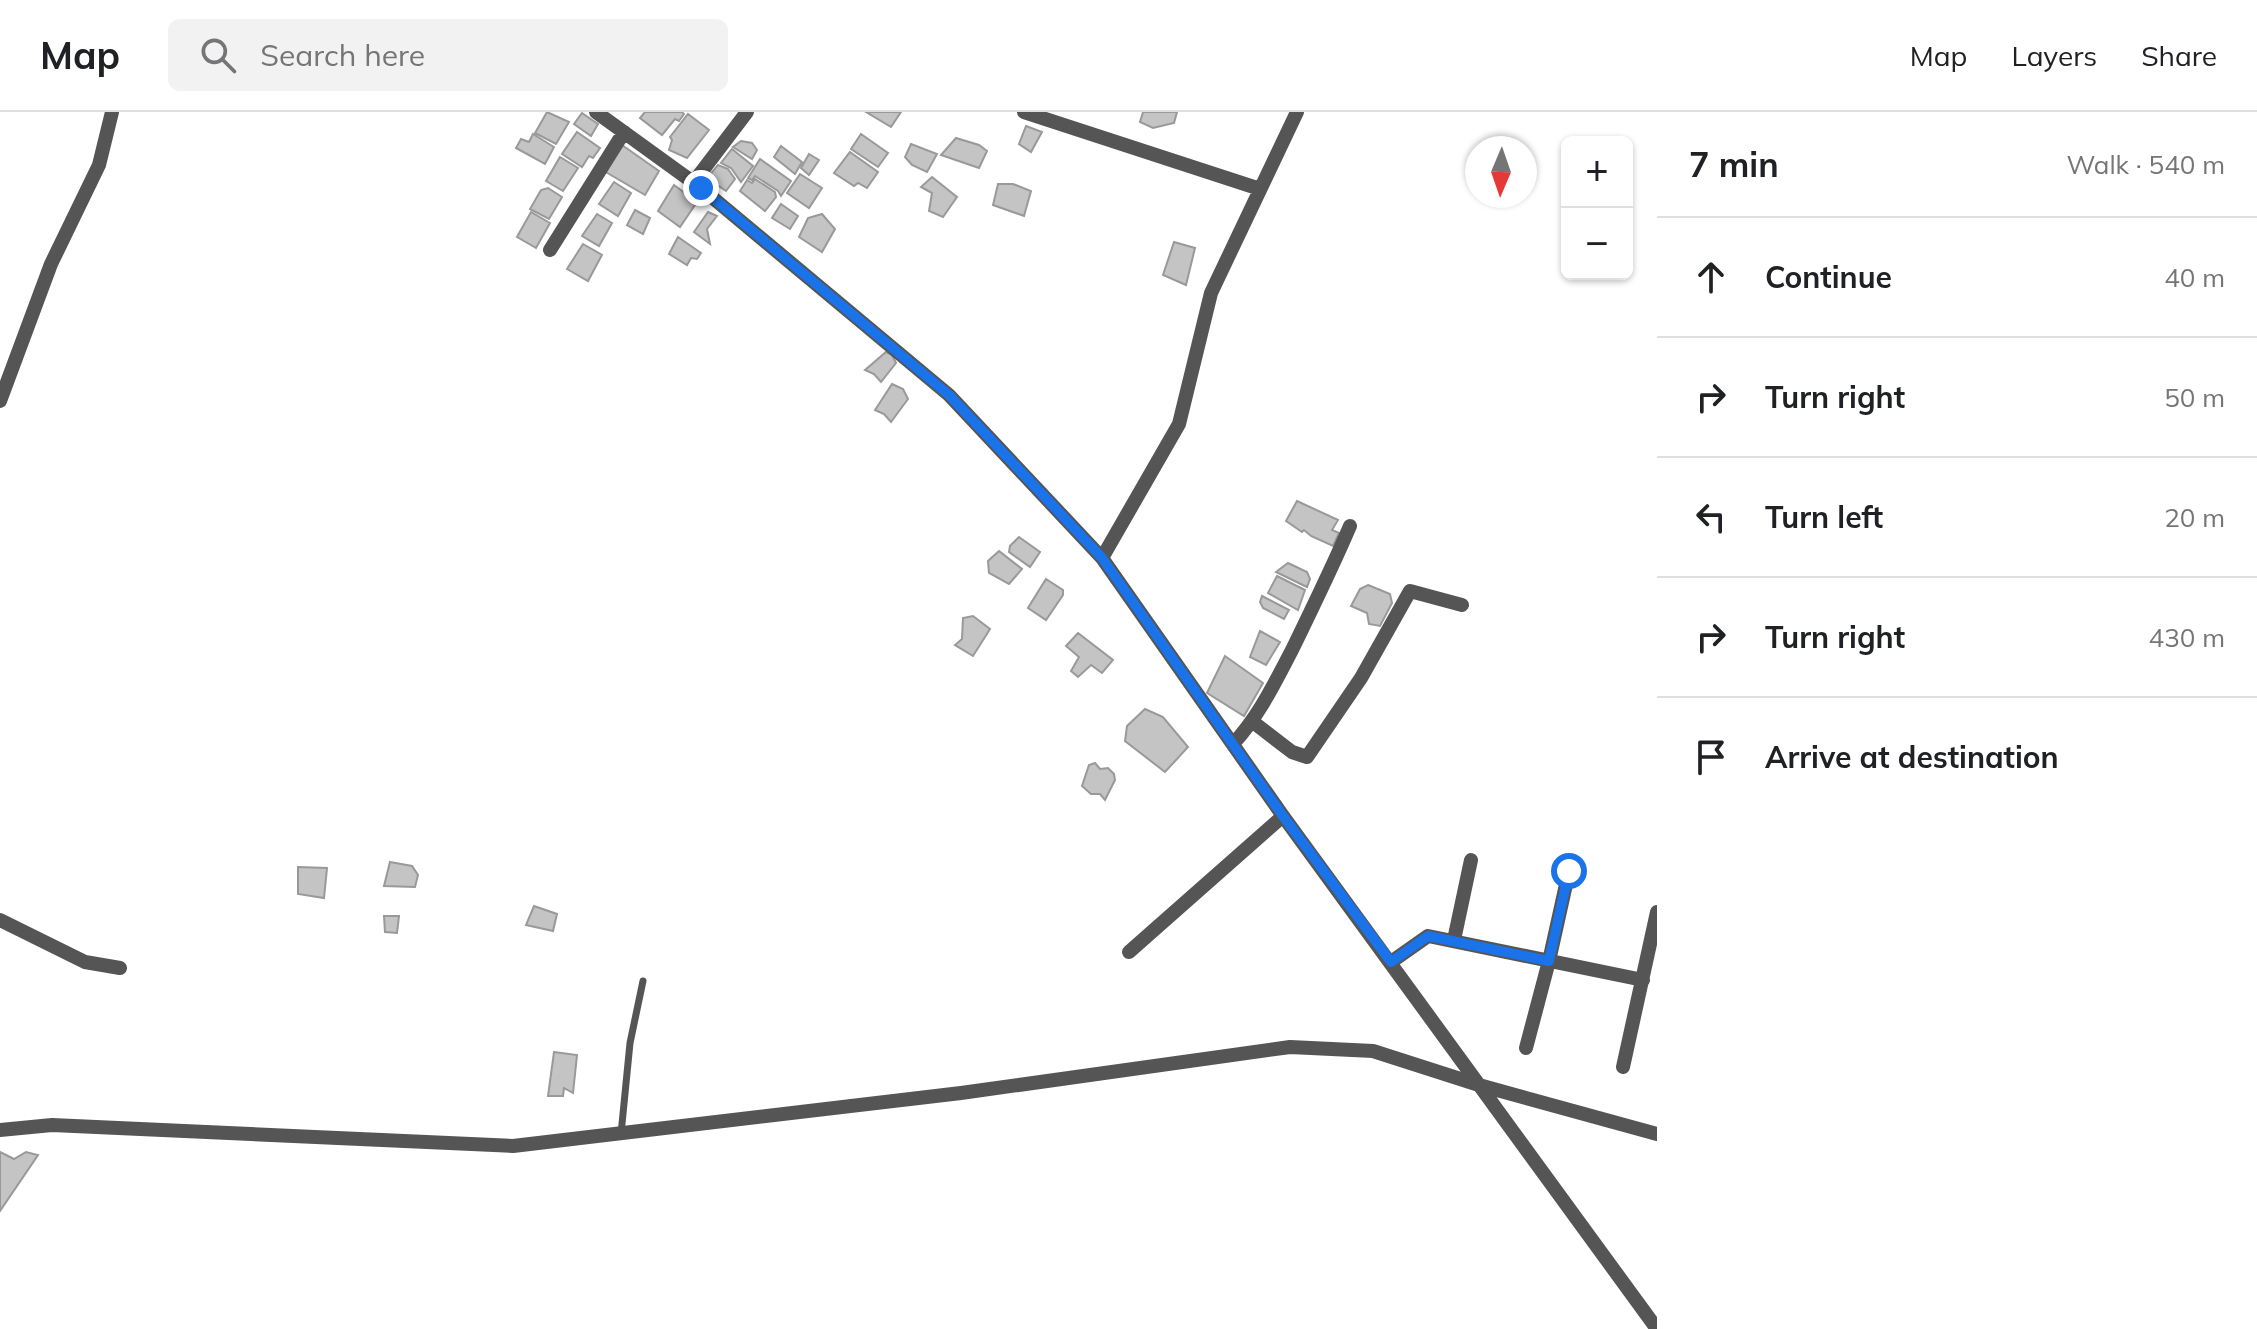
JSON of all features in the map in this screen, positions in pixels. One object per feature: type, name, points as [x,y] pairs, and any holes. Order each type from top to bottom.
[{"type":"street","points":[[0,401],[51,264],[99,165],[112,112]]},
{"type":"street","points":[[596,112],[693,183],[949,395],[1102,558],[1283,816],[1657,1329]]},
{"type":"street","points":[[693,183],[747,112]]},
{"type":"street","points":[[1024,112],[1260,189]]},
{"type":"street","points":[[1102,558],[1179,424],[1211,293],[1297,112]]},
{"type":"street","points":[[550,250],[624,132]]},
{"type":"street","points":[[1233,744],[1253,722],[1322,589],[1350,526]]},
{"type":"street","points":[[1253,722],[1292,752],[1307,757],[1361,678],[1410,591],[1462,605]]},
{"type":"street","points":[[1129,952],[1283,816]]},
{"type":"street","points":[[1454,940],[1471,860]]},
{"type":"street","points":[[1526,1048],[1569,871]]},
{"type":"street","points":[[1623,1067],[1657,912]]},
{"type":"street","points":[[0,920],[85,962],[120,968]]},
{"type":"street","points":[[1391,962],[1428,936],[1643,980]]},
{"type":"street","points":[[0,1130],[52,1125],[513,1146],[961,1093],[1290,1047],[1373,1051],[1479,1085],[1657,1134]]},
{"type":"lane","points":[[621,1134],[630,1043],[643,981]]},
{"type":"building","points":[[547,112],[569,122],[556,144],[535,133]]},
{"type":"building","points":[[645,112],[684,114],[679,121],[675,119],[662,135],[640,118]]},
{"type":"building","points":[[866,112],[901,112],[891,127]]},
{"type":"building","points":[[1143,112],[1177,112],[1174,123],[1153,128],[1140,122]]},
{"type":"building","points":[[582,113],[598,124],[591,136],[574,124]]},
{"type":"building","points":[[688,114],[709,130],[687,158],[669,150],[670,137]]},
{"type":"building","points":[[1026,126],[1042,132],[1031,152],[1019,144]]},
{"type":"building","points":[[577,132],[600,148],[593,158],[589,156],[582,167],[562,154]]},
{"type":"building","points":[[533,134],[554,147],[545,164],[516,148],[521,139],[529,142]]},
{"type":"building","points":[[861,134],[888,153],[878,167],[851,149]]},
{"type":"building","points":[[956,138],[979,145],[987,151],[979,168],[941,155]]},
{"type":"building","points":[[741,141],[752,143],[757,150],[752,159],[733,147]]},
{"type":"building","points":[[911,144],[937,154],[927,172],[912,165],[905,157]]},
{"type":"building","points":[[622,145],[659,171],[645,195],[604,171]]},
{"type":"building","points":[[781,146],[802,162],[795,174],[774,157]]},
{"type":"building","points":[[732,149],[753,166],[741,182],[731,168],[721,163]]},
{"type":"building","points":[[850,152],[878,172],[867,188],[858,183],[854,186],[834,173]]},
{"type":"building","points":[[809,154],[819,160],[809,175],[801,168]]},
{"type":"building","points":[[560,157],[578,168],[563,191],[546,181]]},
{"type":"building","points":[[760,159],[791,181],[781,196],[755,176],[752,180],[748,178]]},
{"type":"building","points":[[718,165],[728,169],[735,179],[726,191],[707,178]]},
{"type":"building","points":[[800,174],[822,188],[809,208],[787,193]]},
{"type":"building","points":[[932,177],[957,197],[943,217],[929,211],[932,193],[921,187]]},
{"type":"building","points":[[755,179],[775,192],[776,197],[765,211],[740,191],[747,180],[752,183]]},
{"type":"building","points":[[614,182],[631,193],[618,216],[599,204]]},
{"type":"building","points":[[998,184],[1013,184],[1031,191],[1024,216],[993,205]]},
{"type":"building","points":[[674,185],[697,202],[680,227],[658,211]]},
{"type":"building","points":[[548,188],[562,197],[549,219],[530,209],[541,190]]},
{"type":"building","points":[[781,204],[798,216],[790,229],[772,218]]},
{"type":"building","points":[[635,210],[650,218],[643,234],[627,225]]},
{"type":"building","points":[[531,212],[550,223],[536,248],[517,237]]},
{"type":"building","points":[[708,212],[717,216],[707,229],[710,244],[694,232]]},
{"type":"building","points":[[597,214],[612,223],[599,246],[582,236]]},
{"type":"building","points":[[822,214],[835,229],[822,252],[799,237],[808,218]]},
{"type":"building","points":[[678,237],[701,253],[697,259],[691,258],[687,265],[669,254]]},
{"type":"building","points":[[1174,242],[1195,248],[1186,285],[1163,275]]},
{"type":"building","points":[[583,244],[602,255],[588,281],[567,269]]},
{"type":"building","points":[[886,352],[892,355],[896,363],[881,382],[865,370]]},
{"type":"building","points":[[892,384],[903,389],[908,399],[891,422],[875,410]]},
{"type":"building","points":[[1297,501],[1338,520],[1332,530],[1339,533],[1333,546],[1286,521]]},
{"type":"building","points":[[1019,537],[1040,552],[1030,567],[1009,552],[1010,546]]},
{"type":"building","points":[[999,551],[1022,569],[1009,584],[989,573],[988,561]]},
{"type":"building","points":[[1288,563],[1307,572],[1310,579],[1307,587],[1276,572]]},
{"type":"building","points":[[1277,576],[1305,590],[1298,610],[1268,593]]},
{"type":"building","points":[[1046,579],[1063,590],[1063,595],[1046,620],[1028,608]]},
{"type":"building","points":[[1368,585],[1390,594],[1392,603],[1380,626],[1369,624],[1367,613],[1351,606],[1360,589]]},
{"type":"building","points":[[1262,596],[1289,610],[1284,619],[1263,608],[1260,602]]},
{"type":"building","points":[[973,616],[990,629],[973,656],[955,645],[962,639],[963,618]]},
{"type":"building","points":[[1260,631],[1280,642],[1266,665],[1250,657]]},
{"type":"building","points":[[1078,633],[1113,660],[1102,673],[1091,665],[1078,677],[1071,671],[1079,657],[1066,646]]},
{"type":"building","points":[[1225,656],[1263,683],[1244,716],[1207,693]]},
{"type":"building","points":[[1145,709],[1163,717],[1188,747],[1165,772],[1125,741],[1127,726]]},
{"type":"building","points":[[1095,763],[1100,769],[1108,768],[1114,774],[1115,780],[1105,800],[1100,794],[1091,794],[1082,786],[1089,765]]},
{"type":"building","points":[[390,862],[412,866],[418,875],[415,887],[384,886]]},
{"type":"building","points":[[298,867],[327,868],[324,898],[298,894]]},
{"type":"building","points":[[534,906],[557,914],[553,931],[526,925]]},
{"type":"building","points":[[384,916],[399,916],[397,933],[385,932]]},
{"type":"building","points":[[554,1052],[577,1055],[573,1093],[564,1088],[563,1096],[548,1096]]},
{"type":"building","points":[[0,1152],[14,1159],[26,1152],[38,1155],[0,1211]]},
{"type":"route","points":[[701,188],[949,395],[1102,558],[1283,816],[1391,962],[1428,936],[1549,961],[1569,871]]}]
